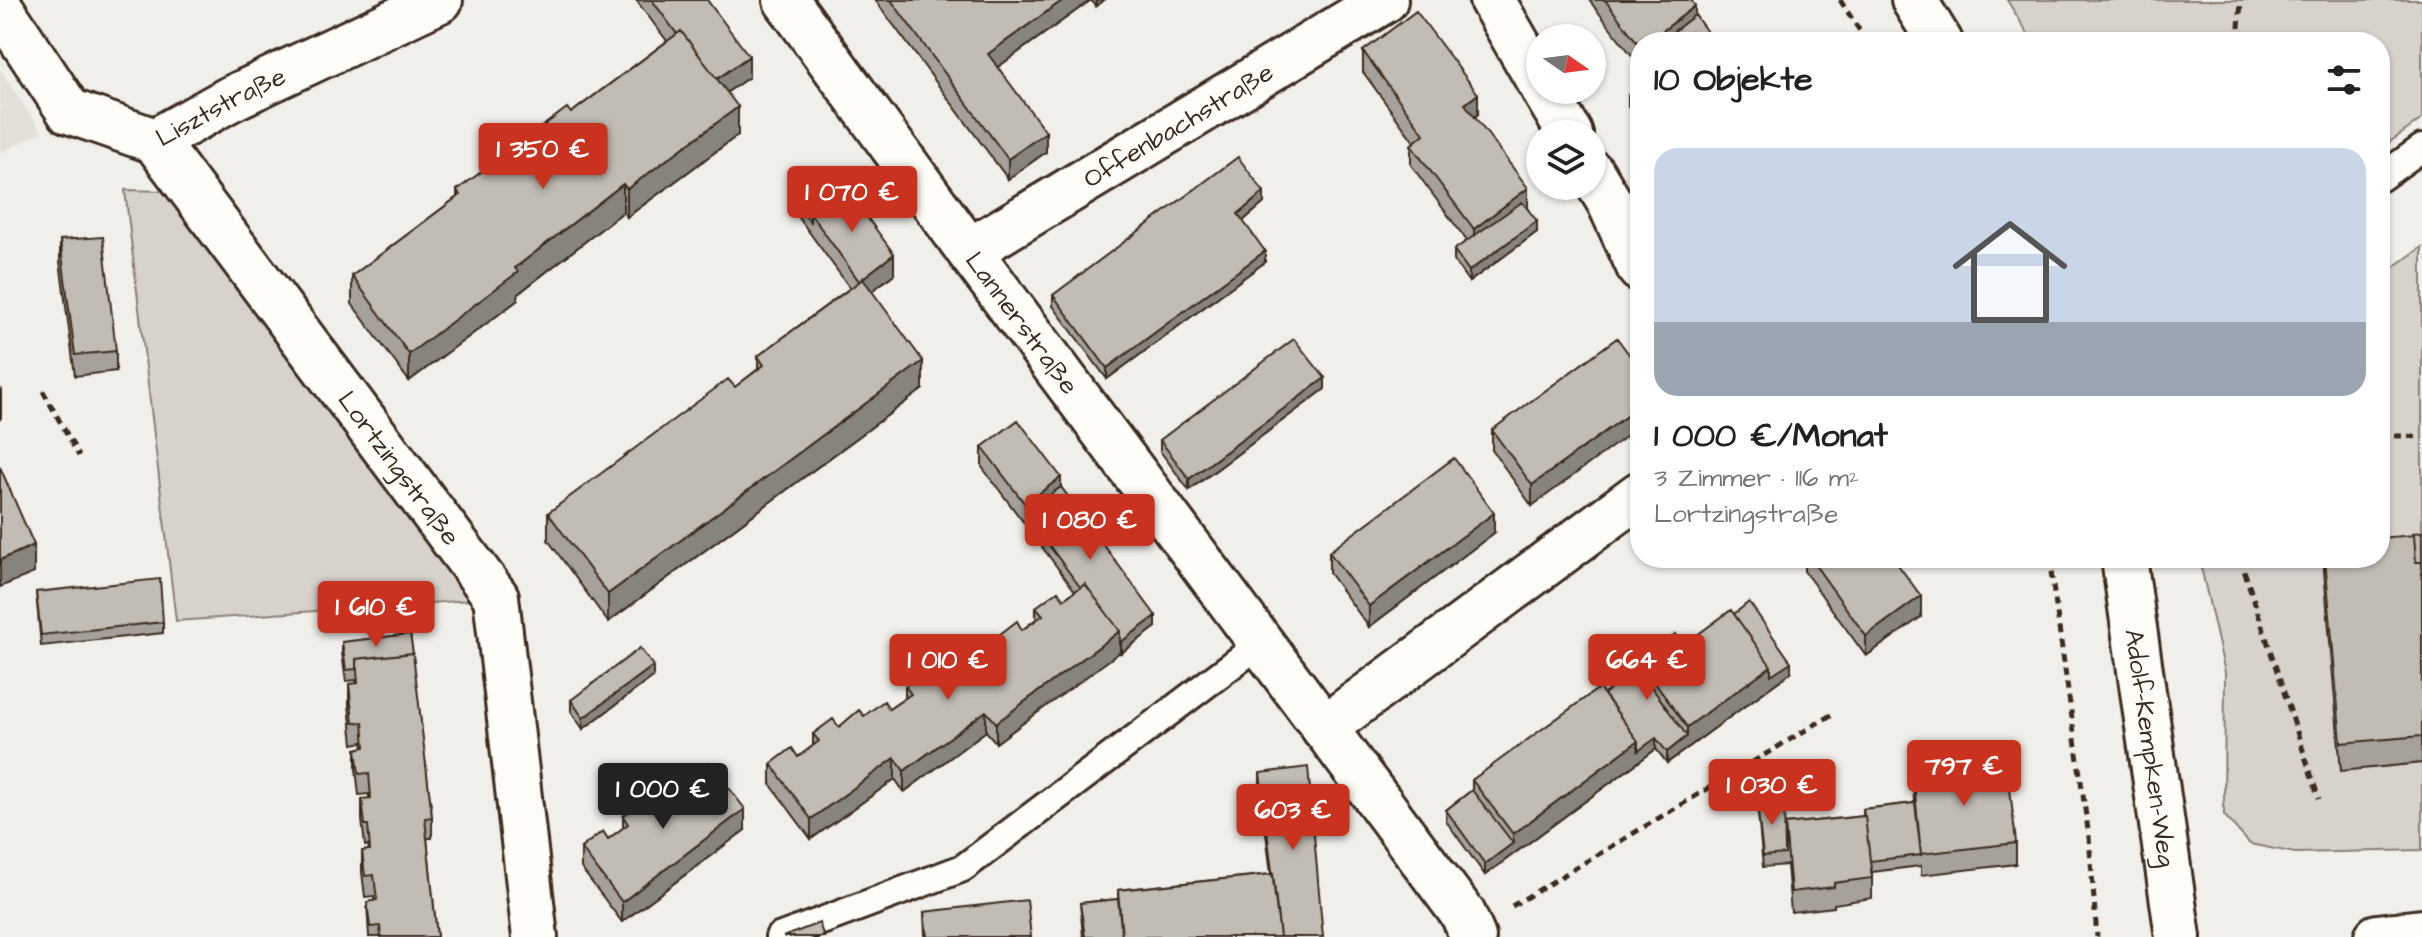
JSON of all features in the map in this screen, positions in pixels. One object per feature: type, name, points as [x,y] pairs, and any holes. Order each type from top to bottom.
[{"type":"street","name":"Lisztstraße","points":[[0,7],[69,111],[155,141],[230,99],[440,0]]},
{"type":"street","name":"Lannerstraße","points":[[786,0],[1463,914],[1472,934]]},
{"type":"street","name":"Offenbachstraße","points":[[969,251],[1385,0]]},
{"type":"street","points":[[1492,0],[1526,59]]},
{"type":"street","points":[[1914,0],[1934,32]]},
{"type":"street","name":"Lortzingstraße","points":[[155,141],[496,597],[535,937]]},
{"type":"street","points":[[1606,196],[1630,247]]},
{"type":"street","points":[[1324,728],[1630,501]]},
{"type":"street","name":"Adolf-Kempken-Weg","points":[[2125,568],[2178,937]]},
{"type":"street","points":[[2377,937],[2422,932]]},
{"type":"lane","points":[[2390,171],[2422,148]]},
{"type":"lane","points":[[779,937],[963,868],[1261,643]]},
{"type":"path","points":[[1840,0],[1861,32]]},
{"type":"path","points":[[2239,32],[2241,0]]},
{"type":"path","points":[[43,391],[79,456]]},
{"type":"path","points":[[2390,435],[2422,437]]},
{"type":"path","points":[[2050,568],[2089,837],[2097,937]]},
{"type":"path","points":[[2243,568],[2319,799]]},
{"type":"path","points":[[1472,934],[1836,712]]},
{"type":"shaded area","points":[[2007,0],[2422,0],[2422,119],[2390,142],[2390,32],[2027,32]]},
{"type":"shaded area","points":[[0,69],[42,132],[0,153]]},
{"type":"shaded area","points":[[125,190],[164,191],[472,600],[176,621]]},
{"type":"shaded area","points":[[2422,247],[2422,850],[2295,853],[2250,844],[2224,815],[2225,672],[2201,568],[2390,568],[2390,270]]},
{"type":"building","points":[[652,0],[707,0],[749,56],[717,79],[681,31],[677,34]]},
{"type":"building","points":[[891,0],[1063,0],[988,54],[1046,132],[1008,159]]},
{"type":"building","points":[[1605,0],[1691,0],[1695,6],[1661,32],[1630,33]]},
{"type":"building","points":[[1416,11],[1478,94],[1465,104],[1526,185],[1526,190],[1474,229],[1411,145],[1424,134],[1363,51]]},
{"type":"building","points":[[1695,15],[1707,32],[1673,32]]},
{"type":"building","points":[[681,31],[738,107],[627,189],[623,184],[515,268],[518,272],[409,354],[352,276],[460,195],[457,190],[567,108],[571,113]]},
{"type":"building","points":[[1238,157],[1264,192],[1238,214],[1265,251],[1107,368],[1053,295]]},
{"type":"building","points":[[831,176],[841,190],[810,213],[810,222],[796,203]]},
{"type":"building","points":[[845,187],[894,254],[859,281],[810,213]]},
{"type":"building","points":[[1522,202],[1537,221],[1469,271],[1454,250]]},
{"type":"building","points":[[103,237],[116,351],[75,355],[60,240]]},
{"type":"building","points":[[863,279],[923,361],[608,594],[548,513],[728,379],[735,387],[764,365],[758,356]]},
{"type":"building","points":[[1617,338],[1630,356],[1630,413],[1532,485],[1492,430]]},
{"type":"building","points":[[1294,339],[1325,378],[1189,479],[1160,440]]},
{"type":"building","points":[[1018,420],[1061,477],[1025,504],[982,447]]},
{"type":"building","points":[[1454,458],[1494,513],[1369,606],[1329,552]]},
{"type":"building","points":[[0,467],[34,545],[0,560]]},
{"type":"building","points":[[1061,487],[1156,616],[1121,642],[1120,631],[1085,584],[1080,587],[1025,513]]},
{"type":"building","points":[[2422,532],[2422,562],[2416,562],[2412,533]]},
{"type":"building","points":[[2414,535],[2416,562],[2422,562],[2422,736],[2341,743],[2326,568],[2390,568],[2390,537]]},
{"type":"building","points":[[1817,568],[1900,568],[1921,596],[1866,636]]},
{"type":"building","points":[[160,579],[163,622],[41,635],[36,592]]},
{"type":"building","points":[[1085,584],[1120,631],[996,723],[986,711],[904,771],[895,758],[811,819],[771,764],[792,748],[798,757],[819,741],[813,734],[833,719],[839,727],[859,710],[864,716],[884,701],[889,709],[911,694],[905,686],[925,671],[930,679],[951,664],[954,668],[975,653],[982,660],[1001,646],[995,638],[1017,621],[1022,630],[1043,615],[1036,607],[1058,591],[1064,599]]},
{"type":"building","points":[[1749,602],[1791,662],[1771,675],[1771,666],[1734,614]]},
{"type":"building","points":[[1731,610],[1771,666],[1687,727],[1647,672]]},
{"type":"building","points":[[410,634],[413,653],[356,659],[356,669],[346,670],[342,642]]},
{"type":"building","points":[[1676,634],[1684,645],[1647,672],[1647,681],[1687,736],[1667,752],[1656,738],[1638,751],[1638,741],[1604,694],[1638,669],[1635,664]]},
{"type":"building","points":[[640,648],[653,666],[583,718],[571,700]]},
{"type":"building","points":[[413,653],[432,817],[425,818],[437,937],[381,937],[380,926],[370,927],[367,902],[377,900],[374,875],[365,876],[362,851],[370,850],[362,799],[371,798],[369,773],[359,774],[356,749],[365,747],[363,722],[353,723],[349,684],[358,683],[356,659]]},
{"type":"building","points":[[1599,688],[1638,741],[1513,834],[1472,780]]},
{"type":"building","points":[[2007,761],[2016,843],[1921,854],[1913,772]]},
{"type":"building","points":[[710,763],[745,809],[622,902],[581,848],[603,831],[608,839],[628,824],[623,816],[644,801],[649,808],[669,794],[664,786],[684,771],[689,778]]},
{"type":"building","points":[[1308,767],[1323,937],[1280,937],[1260,773]]},
{"type":"building","points":[[1472,790],[1513,843],[1485,864],[1446,810]]},
{"type":"building","points":[[1784,799],[1785,854],[1763,856],[1757,802]]},
{"type":"building","points":[[1915,803],[1921,855],[1870,861],[1863,809]]},
{"type":"building","points":[[1865,816],[1872,878],[1791,892],[1785,824]]},
{"type":"building","points":[[1273,874],[1280,937],[1122,937],[1118,890]]},
{"type":"building","points":[[1118,899],[1122,937],[1085,937],[1080,903]]},
{"type":"building","points":[[1027,900],[1031,937],[927,937],[924,912]]},
{"type":"building","points":[[819,923],[824,937],[783,937]]}]
